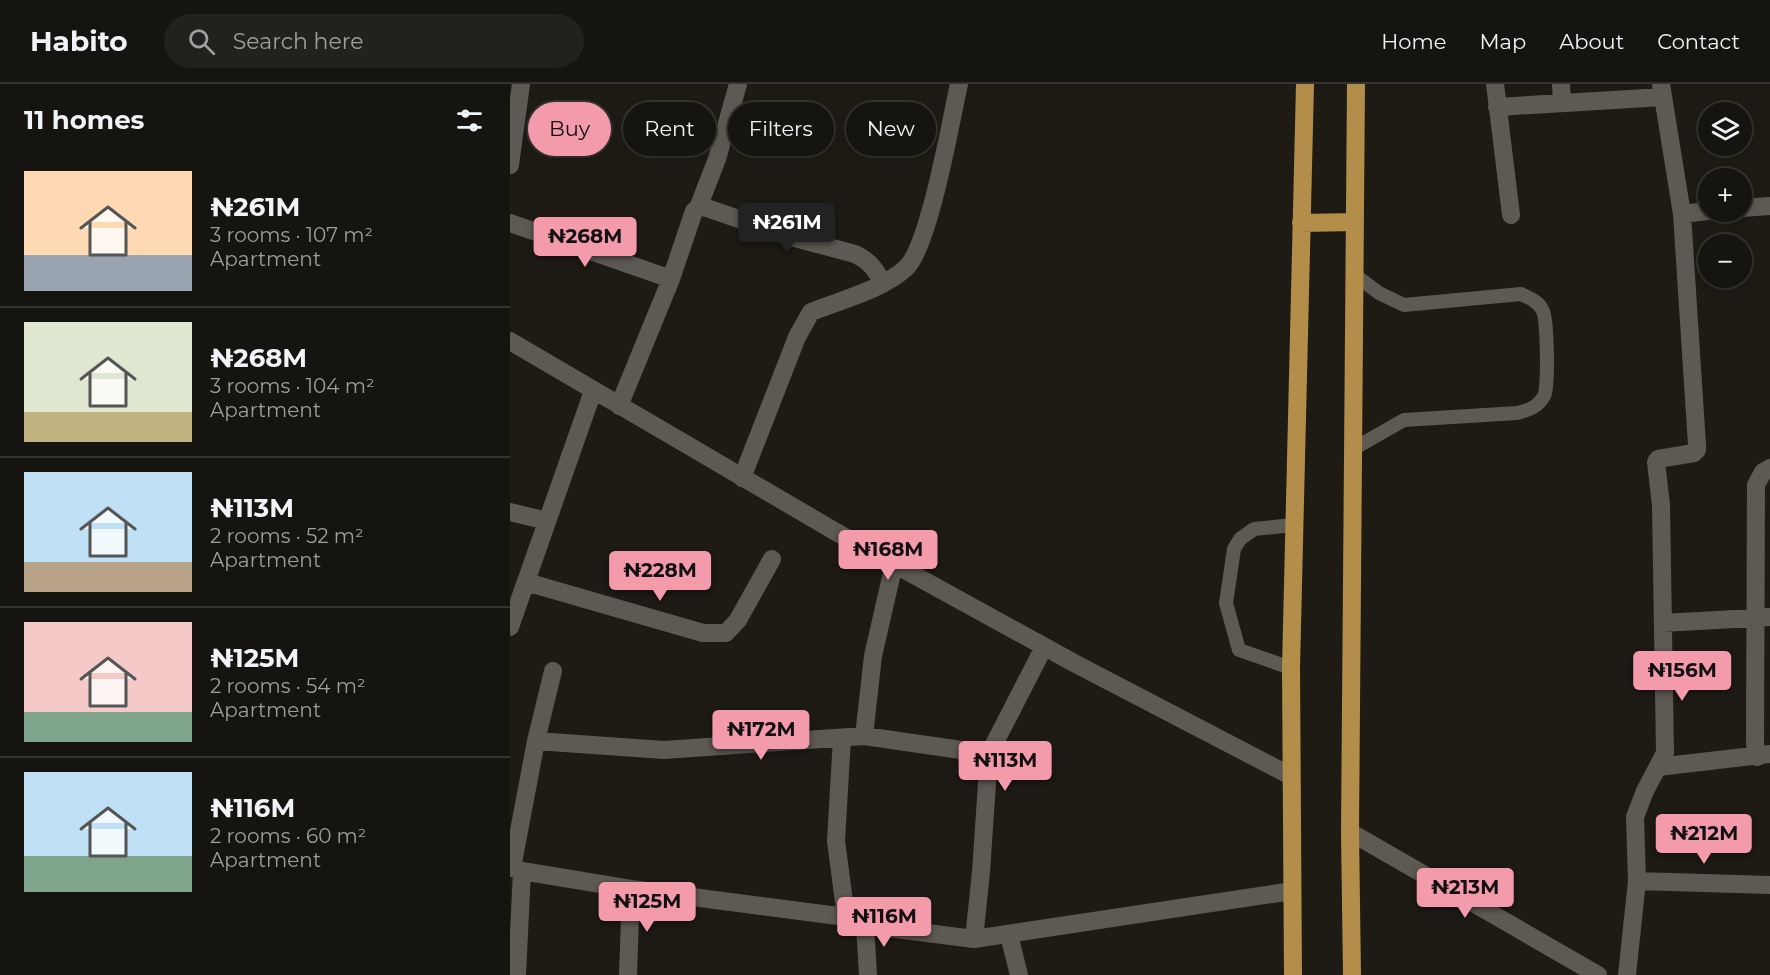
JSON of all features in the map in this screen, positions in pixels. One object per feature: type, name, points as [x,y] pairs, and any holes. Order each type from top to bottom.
[{"type":"main road","points":[[1293,975],[1291,668],[1305,84]]},
{"type":"main road","points":[[1352,975],[1350,832],[1356,84]]},
{"type":"main road","points":[[1301,223],[1355,222]]},
{"type":"street","points":[[510,165],[521,84]]},
{"type":"street","points":[[619,406],[671,279],[694,211],[698,208],[717,159],[738,84]]},
{"type":"street","points":[[742,478],[797,337],[811,312],[883,284],[908,266],[923,236],[941,169],[959,84]]},
{"type":"street","points":[[1496,84],[1511,215]]},
{"type":"street","points":[[1561,84],[1562,103]]},
{"type":"street","points":[[1497,107],[1562,103],[1662,90],[1682,214],[1697,450],[1694,453],[1658,459],[1656,462],[1661,505],[1665,753],[1635,817],[1637,881],[1627,975]]},
{"type":"street","points":[[1752,207],[1770,206]]},
{"type":"street","points":[[698,208],[704,207],[791,237],[855,254],[864,258],[875,268],[883,284]]},
{"type":"street","points":[[1682,214],[1698,212]]},
{"type":"street","points":[[510,223],[671,279]]},
{"type":"street","points":[[510,340],[742,478],[894,564],[1044,647],[1291,776]]},
{"type":"street","points":[[510,627],[593,391]]},
{"type":"street","points":[[1658,767],[1764,756],[1755,743],[1763,617],[1755,485],[1763,472],[1770,468]]},
{"type":"street","points":[[510,512],[547,521]]},
{"type":"street","points":[[526,582],[703,633],[726,633],[738,620],[772,559]]},
{"type":"street","points":[[864,736],[873,656],[894,564]]},
{"type":"street","points":[[1663,623],[1763,617]]},
{"type":"street","points":[[974,939],[989,754],[1044,647]]},
{"type":"street","points":[[517,975],[515,869],[536,741],[553,671]]},
{"type":"street","points":[[536,741],[664,750],[864,736],[989,754]]},
{"type":"street","points":[[842,738],[836,841],[846,917]]},
{"type":"street","points":[[1350,832],[1598,975]]},
{"type":"street","points":[[515,869],[631,889],[846,917],[857,924],[974,939],[1292,891]]},
{"type":"street","points":[[1637,881],[1770,885]]},
{"type":"street","points":[[628,975],[631,889]]},
{"type":"street","points":[[865,925],[866,974]]},
{"type":"street","points":[[1009,934],[1019,975]]},
{"type":"lane","points":[[1353,449],[1404,420],[1517,413],[1530,410],[1546,394],[1547,349],[1544,312],[1530,297],[1521,294],[1404,305],[1379,293],[1355,275]]},
{"type":"lane","points":[[1291,668],[1238,650],[1226,603],[1232,555],[1240,539],[1254,530],[1294,525]]}]
